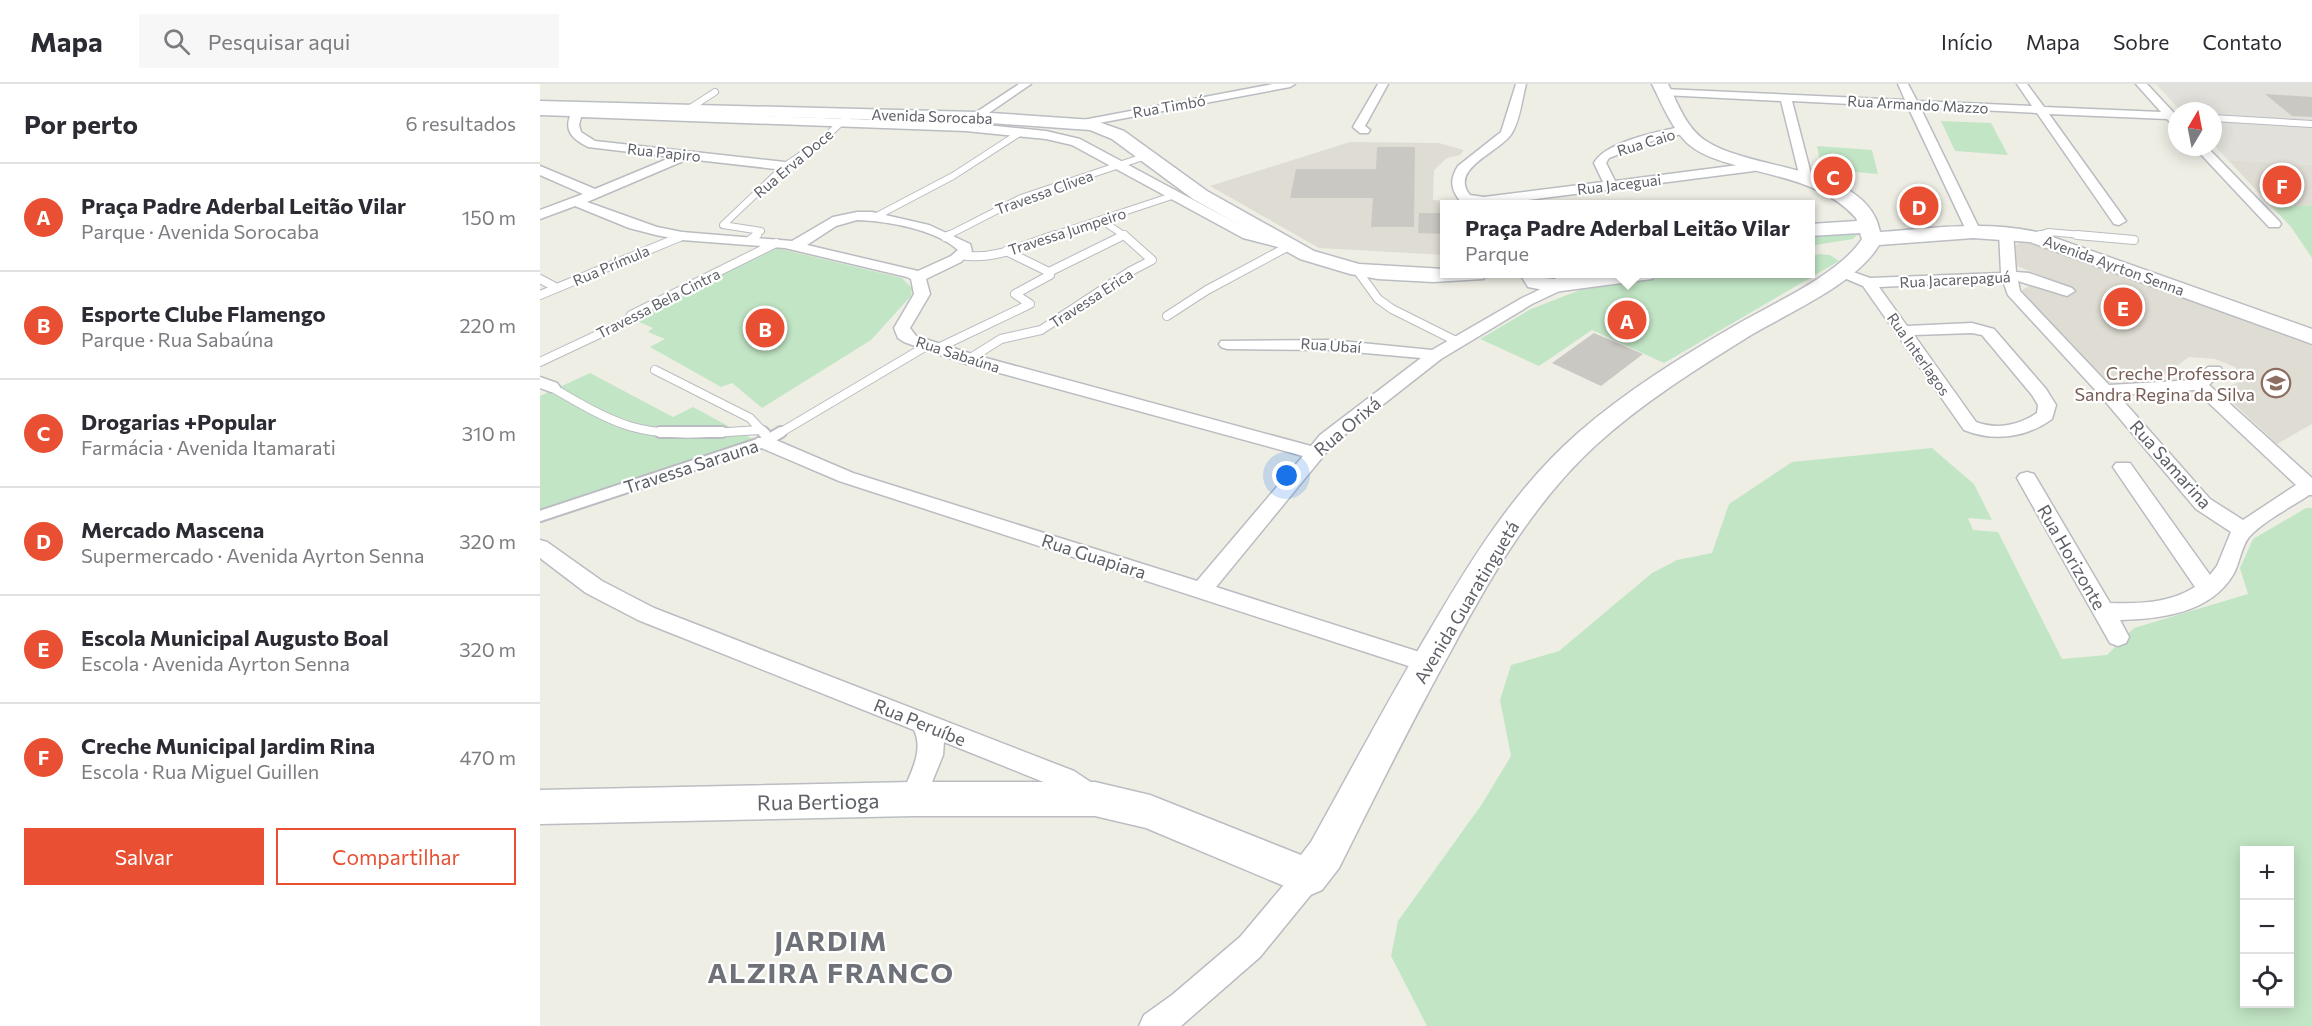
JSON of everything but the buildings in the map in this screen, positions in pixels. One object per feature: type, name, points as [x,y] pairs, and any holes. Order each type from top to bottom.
[{"type":"street","points":[[971,122],[1026,84]]},
{"type":"street","name":"Rua Timbó","points":[[1083,123],[1290,84]]},
{"type":"street","points":[[1364,130],[1359,127],[1383,84]]},
{"type":"street","name":"Rua Jaceguai","points":[[1469,200],[1461,195],[1458,188],[1459,174],[1506,133],[1521,84]]},
{"type":"street","points":[[1762,97],[1767,84]]},
{"type":"street","points":[[1903,84],[1974,232]]},
{"type":"street","points":[[2022,84],[2119,221]]},
{"type":"street","points":[[2141,84],[2168,111]]},
{"type":"street","points":[[1662,88],[1685,130],[1710,151],[1763,169],[1806,178],[1846,197],[1864,215],[1859,246]]},
{"type":"street","name":"Rua Armando Mazzo","points":[[1662,88],[1694,89],[1762,97],[2168,118]]},
{"type":"street","points":[[1786,98],[1806,178]]},
{"type":"street","name":"Avenida Sorocaba","points":[[540,106],[578,110],[971,122],[1083,123],[1112,131],[1200,195],[1289,246],[1321,260],[1357,270],[1419,276],[1440,275]]},
{"type":"street","name":"Avenida Sorocaba","points":[[540,112],[578,110]]},
{"type":"street","name":"Rua Papiro","points":[[578,110],[573,130],[576,136],[592,144],[785,166]]},
{"type":"street","name":"Avenida Sorocaba","points":[[971,122],[1069,140],[1248,235],[1289,246]]},
{"type":"street","name":"Rua Caio","points":[[1611,185],[1600,163],[1604,156],[1657,135],[1685,130]]},
{"type":"street","points":[[541,213],[576,202],[687,154]]},
{"type":"street","points":[[2209,156],[2274,225]]},
{"type":"street","name":"Rua Jaceguai","points":[[1492,200],[1763,169],[1790,164],[1800,157]]},
{"type":"street","points":[[540,170],[595,194]]},
{"type":"street","points":[[576,202],[640,227],[682,236],[750,240],[795,246],[918,277],[961,255],[965,247],[917,226],[875,217],[854,216],[840,219],[795,246]]},
{"type":"street","points":[[1815,229],[1845,226],[1859,246]]},
{"type":"street","name":"Avenida Ayrton Senna","points":[[1859,246],[1974,232],[2006,232],[2034,237],[2312,337]]},
{"type":"street","points":[[2006,232],[2009,277]]},
{"type":"street","name":"Rua Jacarepaguá","points":[[1859,246],[1868,283],[2024,276],[2067,291]]},
{"type":"street","name":"Avenida Guaratinguetá","points":[[1815,276],[1859,246]]},
{"type":"street","name":"Rua Sabaúna","points":[[918,277],[922,288],[921,299],[902,328],[904,335],[910,339],[969,359],[1313,453]]},
{"type":"street","name":"Rua Samarina","points":[[2009,277],[2013,292],[2104,390],[2203,504],[2243,530]]},
{"type":"street","points":[[1532,284],[1552,286],[1566,280],[1588,278]]},
{"type":"street","name":"Avenida Guaratinguetá","points":[[1155,1026],[1183,1006],[1250,946],[1325,855],[1427,663],[1491,553],[1525,504],[1588,438],[1668,378],[1813,278]]},
{"type":"street","name":"Rua Interlagos","points":[[1868,283],[1970,426],[1987,432],[2008,430],[2046,415],[2047,405],[2040,393],[1988,332],[1972,328],[1903,331]]},
{"type":"street","name":"Rua Orixá","points":[[1202,590],[1313,453],[1341,427],[1435,355],[1458,342],[1532,284]]},
{"type":"street","name":"Rua Ubaí","points":[[1227,344],[1300,342],[1435,355]]},
{"type":"street","points":[[2104,390],[2199,385],[2214,371]]},
{"type":"street","points":[[2103,611],[2137,612],[2162,608],[2182,603],[2209,590],[2226,570],[2231,549],[2243,530],[2310,488],[2199,385]]},
{"type":"street","name":"Rua Guapiara","points":[[765,437],[846,477],[1427,663]]},
{"type":"street","points":[[2123,466],[2209,590]]},
{"type":"street","name":"Rua Horizonte","points":[[2027,478],[2118,637]]},
{"type":"street","name":"Rua Peruíbe","points":[[540,547],[594,587],[628,606],[1065,779],[1095,799],[1150,812],[1308,877]]},
{"type":"street","points":[[913,799],[930,755],[932,741],[923,724]]},
{"type":"street","name":"Rua Bertioga","points":[[540,807],[913,799],[1095,799]]},
{"type":"lane","points":[[681,113],[715,92]]},
{"type":"lane","name":"Rua Erva Doce","points":[[750,240],[761,231],[723,225],[785,166],[819,143],[846,118]]},
{"type":"lane","points":[[2222,119],[2312,124]]},
{"type":"lane","points":[[875,217],[953,176],[1021,132]]},
{"type":"lane","name":"Travessa Clivea","points":[[945,237],[1021,198],[1146,156]]},
{"type":"lane","name":"Travessa Jumpeiro","points":[[961,255],[985,257],[1172,196]]},
{"type":"lane","name":"Travessa Erica","points":[[969,359],[1001,339],[1041,330],[1129,272],[1152,260],[1124,235],[1101,220]]},
{"type":"lane","points":[[2034,237],[2048,231],[2134,240]]},
{"type":"lane","points":[[1005,251],[1049,272],[1124,235]]},
{"type":"lane","name":"Rua Prímula","points":[[540,295],[682,236]]},
{"type":"lane","name":"Travessa Bela Cintra","points":[[540,362],[627,321],[631,315],[776,243]]},
{"type":"lane","points":[[1167,316],[1207,290],[1289,246]]},
{"type":"lane","points":[[1357,270],[1378,299],[1392,309],[1458,342]]},
{"type":"lane","name":"Travessa Sarauna","points":[[540,516],[765,437],[933,347],[1030,304],[1015,294],[1050,275],[1049,272]]},
{"type":"lane","points":[[540,279],[557,288]]},
{"type":"lane","points":[[656,370],[750,417],[765,437]]},
{"type":"lane","points":[[546,385],[614,420],[640,429],[661,433],[765,437]]},
{"type":"shaded area","points":[[2156,84],[2312,84],[2312,165],[2228,160],[2222,154],[2222,102],[2173,102]]},
{"type":"shaded area","points":[[1350,142],[1439,143],[1464,150],[1460,155],[1447,158],[1434,170],[1433,200],[1440,200],[1440,255],[1319,248],[1210,186]]},
{"type":"shaded area","points":[[2228,160],[2312,165],[2312,205],[2273,208]]},
{"type":"shaded area","points":[[2021,242],[2035,244],[2312,346],[2312,424],[2277,444],[2221,392],[2222,389],[2244,378],[2235,367],[2215,359],[2189,357],[2158,380],[2138,383],[2125,377],[2115,383],[2107,382],[2024,294],[2022,290],[2029,286],[2043,287],[2067,296],[2074,289],[2017,266],[2015,246]]},
{"type":"green space","points":[[1941,121],[1991,123],[2008,155],[1955,151]]},
{"type":"green space","points":[[1817,146],[1872,150],[1878,174],[1822,169]]},
{"type":"green space","points":[[2312,205],[2312,258],[2291,227],[2273,208]]},
{"type":"green space","points":[[1854,233],[1857,235],[1853,239],[1815,245],[1815,235]]},
{"type":"green space","points":[[777,248],[902,278],[912,288],[911,296],[871,340],[762,408],[732,383],[721,387],[650,347],[665,339],[648,332],[653,328],[630,318]]},
{"type":"green space","points":[[1815,255],[1830,255],[1839,261],[1815,275]]},
{"type":"green space","points":[[1657,278],[1810,278],[1664,363],[1592,330],[1539,366],[1480,339],[1531,309],[1580,290]]},
{"type":"green space","points":[[590,373],[673,417],[693,407],[758,442],[540,511],[540,396]]},
{"type":"green space","points":[[1932,448],[1974,484],[1992,520],[1968,518],[1973,530],[1998,532],[2062,659],[2107,655],[2134,628],[2248,594],[2240,568],[2253,539],[2306,508],[2312,508],[2312,1026],[1427,1026],[1391,956],[1398,921],[1482,804],[1511,756],[1500,700],[1511,665],[1559,651],[1652,573],[1677,560],[1712,553],[1729,504],[1792,462]]},
{"type":"place","name":"Drogarias +Popular","points":[[1833,176]]},
{"type":"place","name":"Creche Municipal Jardim Rina","points":[[2282,185]]},
{"type":"place","name":"Mercado Mascena","points":[[1919,206]]},
{"type":"place","name":"Escola Municipal Augusto Boal","points":[[2123,307]]},
{"type":"place","name":"Praça Padre Aderbal Leitão Vilar","points":[[1627,320]]},
{"type":"place","name":"Esporte Clube Flamengo","points":[[765,328]]},
{"type":"place","name":"Creche Professora Sandra Regina da Silva","points":[[2276,383]]},
{"type":"district","name":"JARDIM ALZIRA FRANCO","points":[[831,956]]}]
